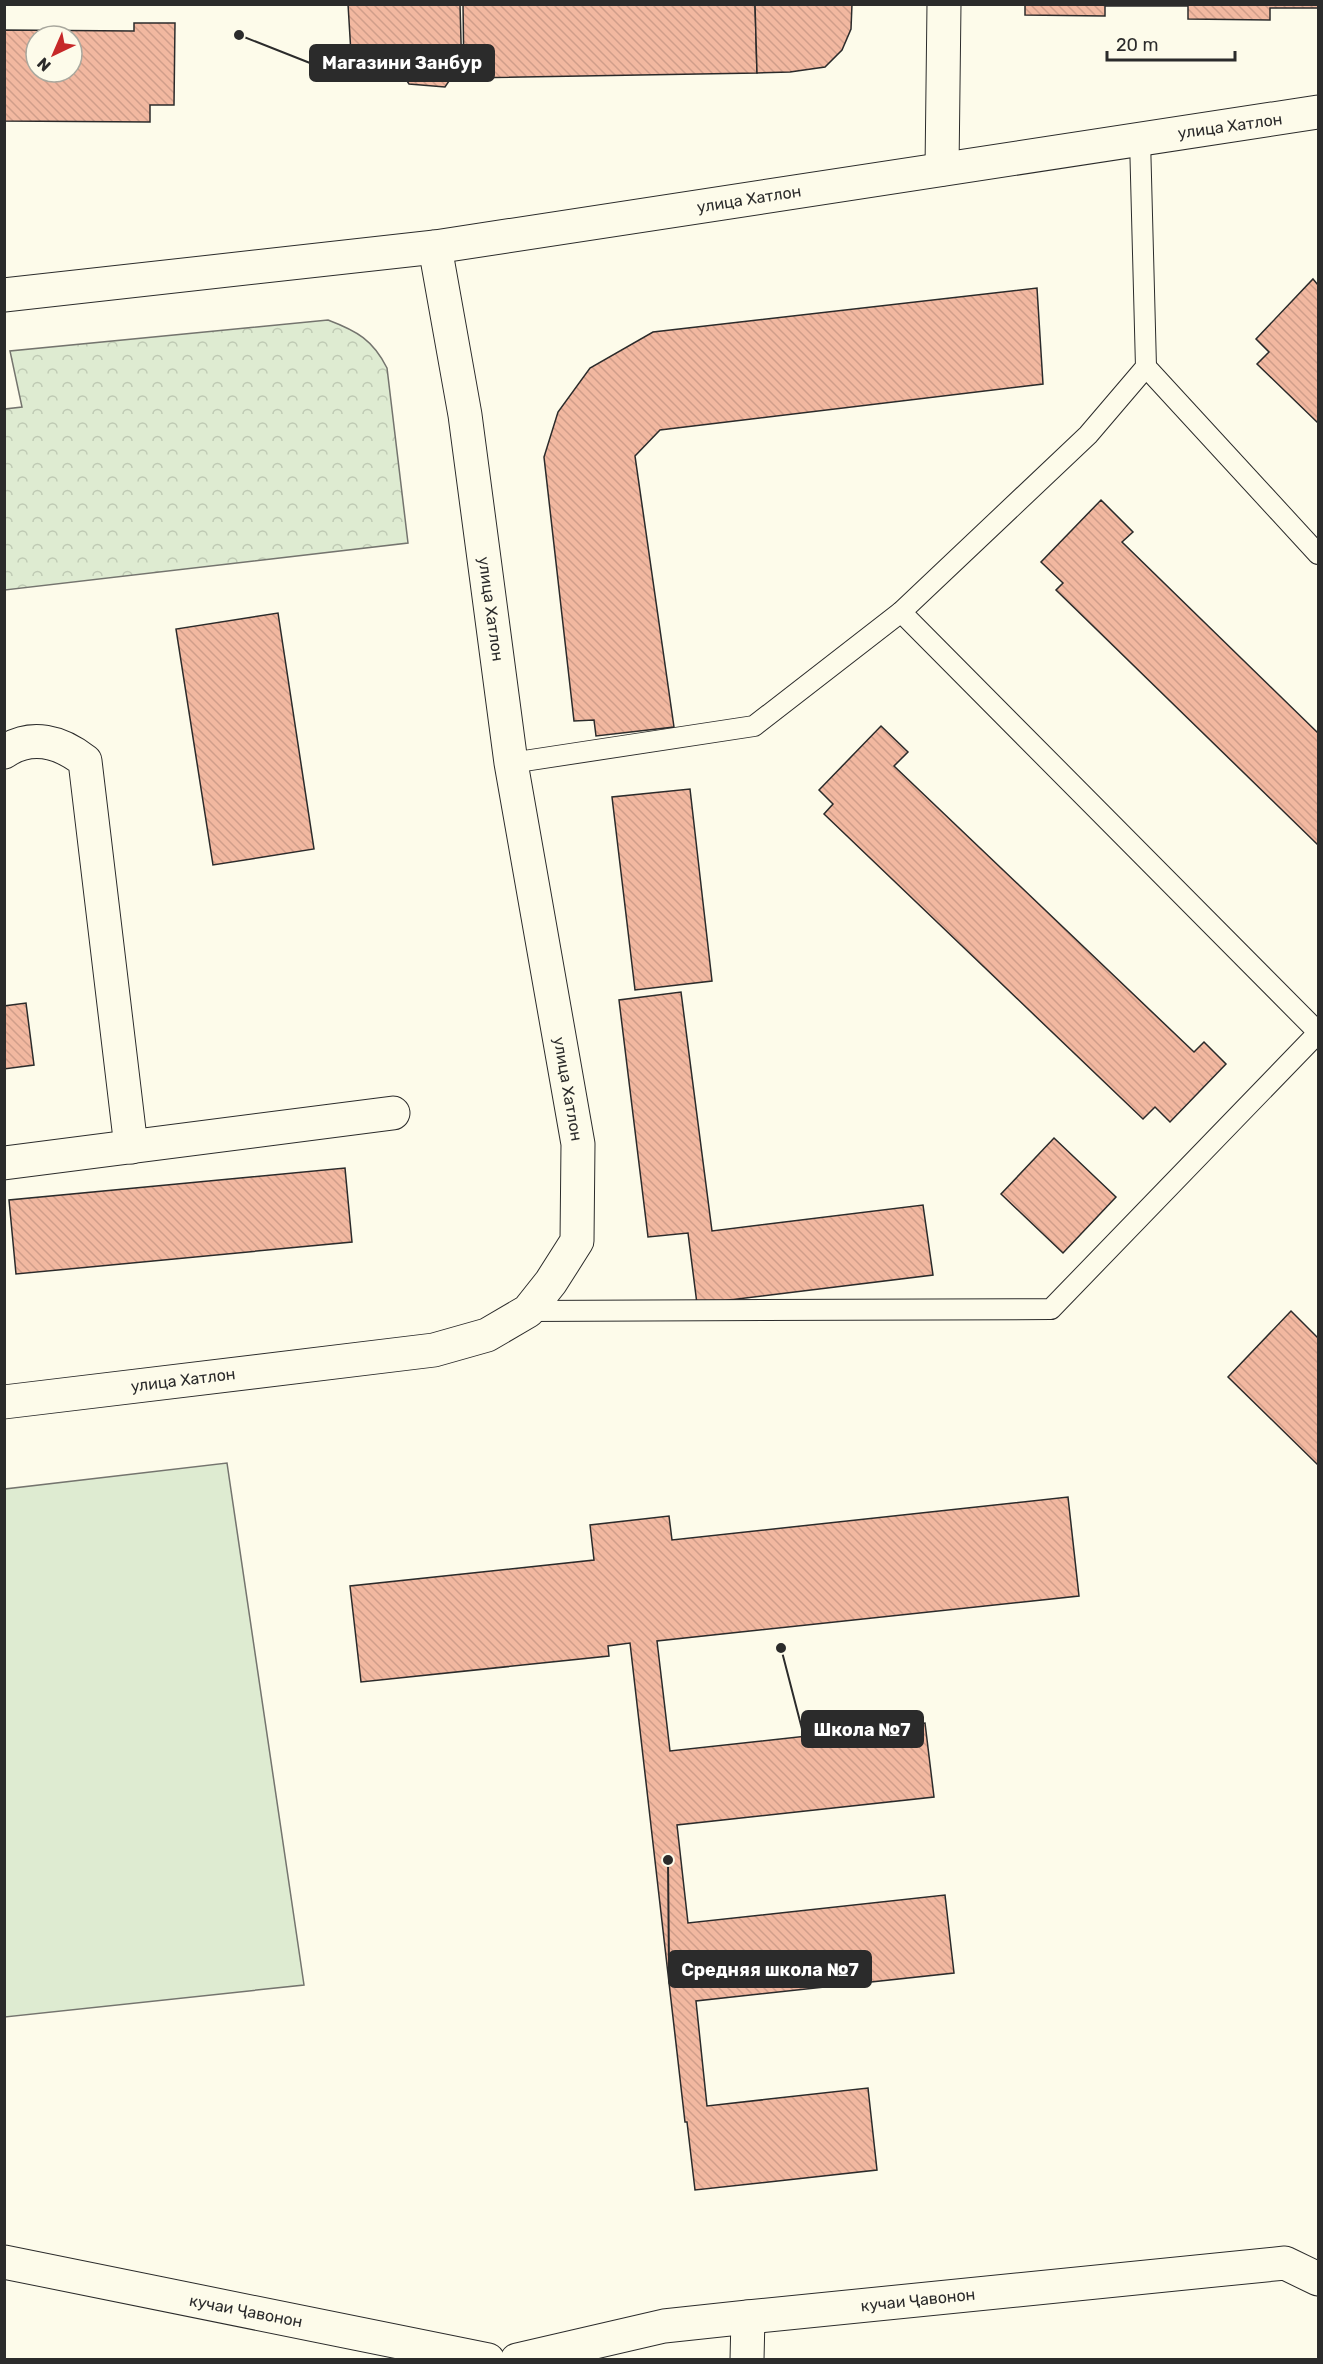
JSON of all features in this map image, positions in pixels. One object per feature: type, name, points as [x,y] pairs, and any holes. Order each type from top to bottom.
[{"type":"street","points":[[942,169],[944,4]]},
{"type":"street","name":"улица Хатлон","points":[[4,1402],[434,1350],[487,1335],[528,1311],[551,1282],[577,1241],[578,1144],[511,763],[465,416],[435,247],[1318,112]]},
{"type":"street","points":[[4,295],[435,247]]},
{"type":"street","points":[[4,752],[32,742],[55,742],[85,761],[131,1147]]},
{"type":"street","points":[[4,1163],[393,1113]]},
{"type":"street","name":"кучаи Ҷавонон","points":[[4,2262],[488,2360]]},
{"type":"street","name":"кучаи Ҷавонон","points":[[517,2360],[664,2326],[748,2317],[1285,2264],[1318,2279]]},
{"type":"street","points":[[747,2360],[748,2317]]},
{"type":"lane","points":[[1140,139],[1146,367],[1318,554]]},
{"type":"lane","points":[[511,763],[754,726],[900,612],[1088,435],[1146,367]]},
{"type":"lane","points":[[528,1311],[1051,1309],[1318,1032],[900,612]]},
{"type":"green space","points":[[328,320],[347,328],[370,343],[387,368],[408,543],[5,590],[5,409],[22,407],[10,351]]},
{"type":"green space","points":[[227,1463],[304,1985],[5,2017],[5,1489]]},
{"type":"building","points":[[348,4],[460,4],[462,79],[451,78],[445,87],[409,84],[401,72],[352,70]]},
{"type":"building","points":[[463,4],[755,4],[757,73],[464,78]]},
{"type":"building","points":[[755,4],[852,4],[851,29],[842,50],[825,67],[790,72],[757,73]]},
{"type":"building","points":[[1025,4],[1318,4],[1318,8],[1270,8],[1270,20],[1188,19],[1188,6],[1105,6],[1105,16],[1025,15]]},
{"type":"building","points":[[134,23],[175,23],[174,105],[150,105],[150,122],[4,121],[4,30],[24,30],[24,84],[84,84],[84,31],[134,31]]},
{"type":"building","points":[[1313,279],[1318,285],[1318,423],[1257,364],[1269,352],[1256,339]]},
{"type":"building","points":[[1037,288],[1043,384],[660,430],[635,456],[674,727],[596,736],[594,720],[574,721],[544,457],[558,412],[590,368],[653,332]]},
{"type":"building","points":[[1101,500],[1133,532],[1122,542],[1318,733],[1318,845],[1056,590],[1063,583],[1041,562]]},
{"type":"building","points":[[278,613],[314,849],[213,865],[176,629]]},
{"type":"building","points":[[881,726],[908,752],[894,766],[1194,1052],[1204,1042],[1226,1064],[1170,1122],[1155,1107],[1143,1119],[824,814],[833,804],[819,790]]},
{"type":"building","points":[[690,789],[712,981],[635,990],[612,797]]},
{"type":"building","points":[[681,992],[712,1231],[923,1205],[933,1275],[697,1304],[688,1233],[648,1237],[619,1000]]},
{"type":"building","points":[[26,1003],[34,1065],[4,1069],[4,1006]]},
{"type":"building","points":[[1054,1138],[1116,1197],[1063,1253],[1001,1194]]},
{"type":"building","points":[[345,1168],[352,1242],[16,1274],[9,1200]]},
{"type":"building","points":[[1291,1311],[1318,1338],[1318,1465],[1228,1377]]},
{"type":"building","points":[[1068,1497],[1079,1596],[657,1641],[670,1751],[925,1723],[934,1797],[677,1825],[688,1923],[945,1895],[954,1973],[696,2001],[707,2106],[868,2088],[877,2170],[695,2190],[687,2122],[685,2122],[630,1643],[608,1646],[609,1656],[361,1682],[350,1586],[594,1560],[590,1525],[669,1516],[672,1540]]},
{"type":"place","name":"Магазини Занбур","points":[[239,35]]},
{"type":"place","name":"Школа №7","points":[[781,1648]]},
{"type":"place","name":"Средняя школа №7","points":[[668,1860]]}]
